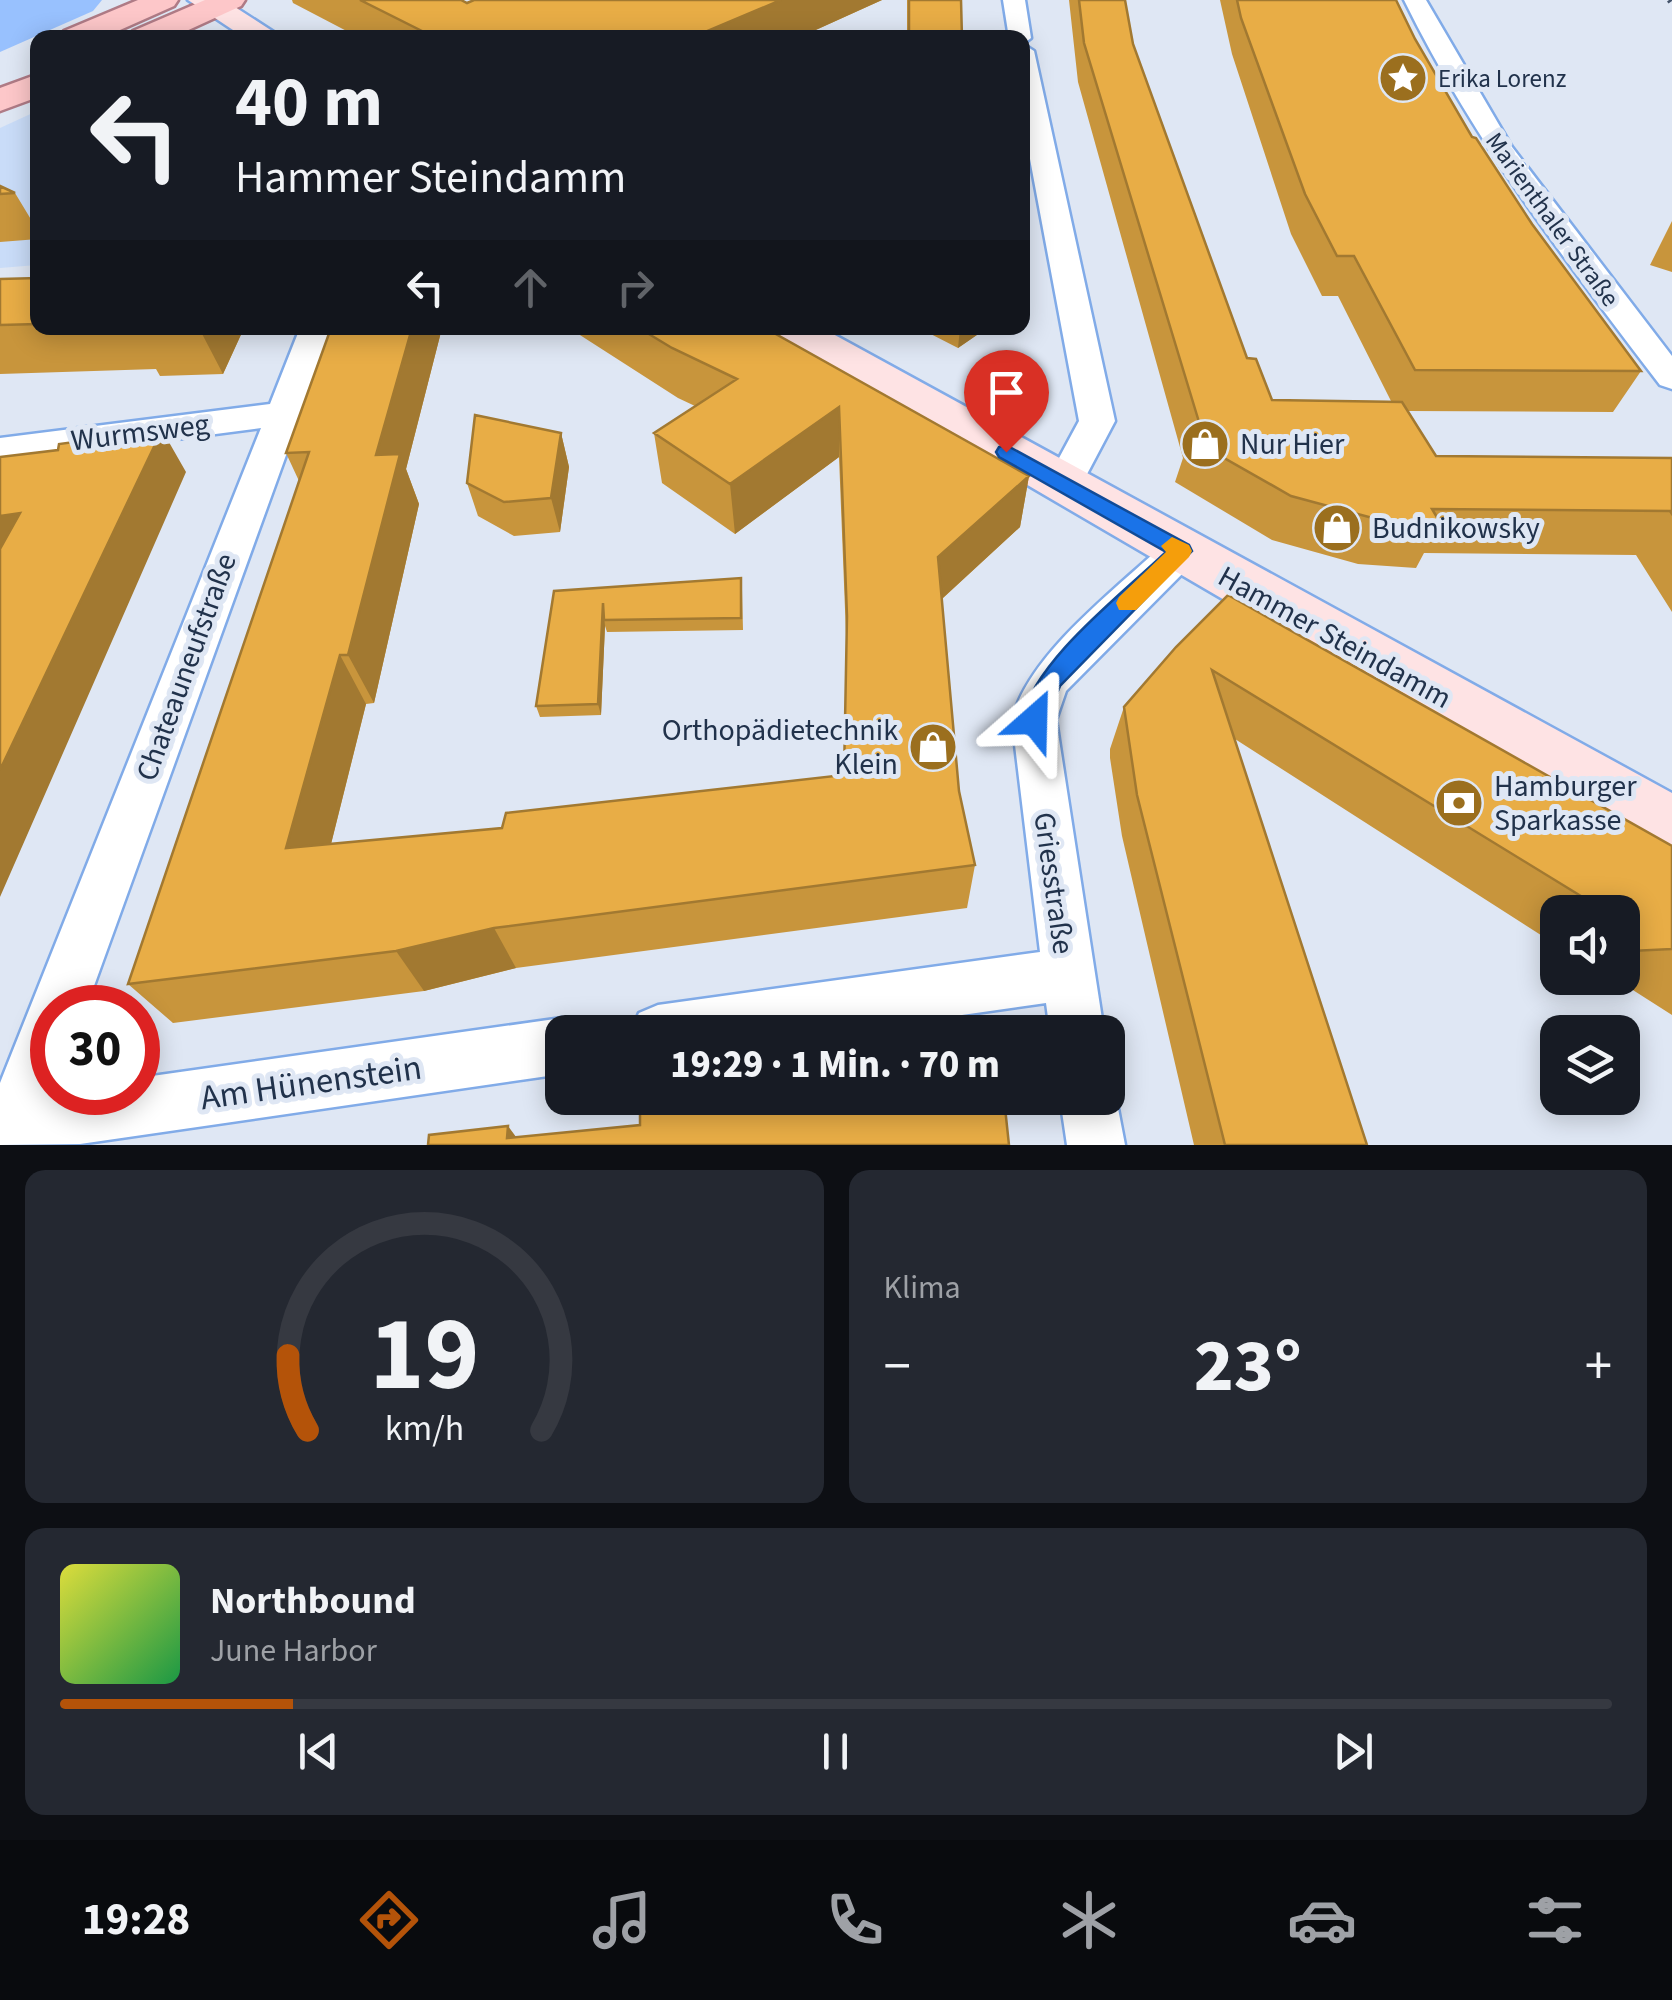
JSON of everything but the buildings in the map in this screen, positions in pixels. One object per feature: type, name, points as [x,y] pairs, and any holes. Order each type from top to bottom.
[{"type":"main road","points":[[94,30],[163,0]]},
{"type":"main road","points":[[160,30],[216,2],[256,30]]},
{"type":"main road","points":[[0,70],[30,57]]},
{"type":"main road","points":[[0,101],[30,88]]},
{"type":"main road","name":"Hammer Steindamm","points":[[802,335],[1672,827]]},
{"type":"street","name":"Marienthaler Straße","points":[[1415,0],[1490,136],[1542,214],[1672,378]]},
{"type":"street","points":[[1006,2],[1017,30]]},
{"type":"street","points":[[1030,90],[1097,420],[1064,484]]},
{"type":"street","name":"Chateauneufstraße","points":[[68,985],[313,335]]},
{"type":"street","name":"Wurmsweg","points":[[0,450],[281,414]]},
{"type":"street","name":"Griesstraße","points":[[1074,1015],[1035,738],[1038,700],[1051,679],[1181,551]]},
{"type":"street","points":[[778,1015],[1066,974]]},
{"type":"street","name":"Am Hünenstein","points":[[9,1124],[545,1048]]},
{"type":"street","points":[[9,1124],[30,1076]]},
{"type":"street","points":[[1091,1115],[1096,1145]]},
{"type":"shaded area","points":[[0,0],[102,0],[93,11],[50,30],[30,30],[30,39],[0,52]]},
{"type":"shaded area","points":[[30,114],[30,266],[0,268],[0,128]]},
{"type":"railway","points":[[1669,0],[1672,4]]},
{"type":"slow traffic","points":[[1128,603],[1181,551],[1172,546]]},
{"type":"place","name":"Erika Lorenz","points":[[1403,78]]},
{"type":"place","name":"Nur Hier","points":[[1205,444]]},
{"type":"place","name":"Budnikowsky","points":[[1337,528]]},
{"type":"place","name":"Orthopädietechnik Klein","points":[[933,747]]},
{"type":"place","name":"Hamburger Sparkasse","points":[[1459,803]]},
{"type":"route","points":[[1006,452],[1181,551],[1051,679],[1038,700],[1034,720]]}]
